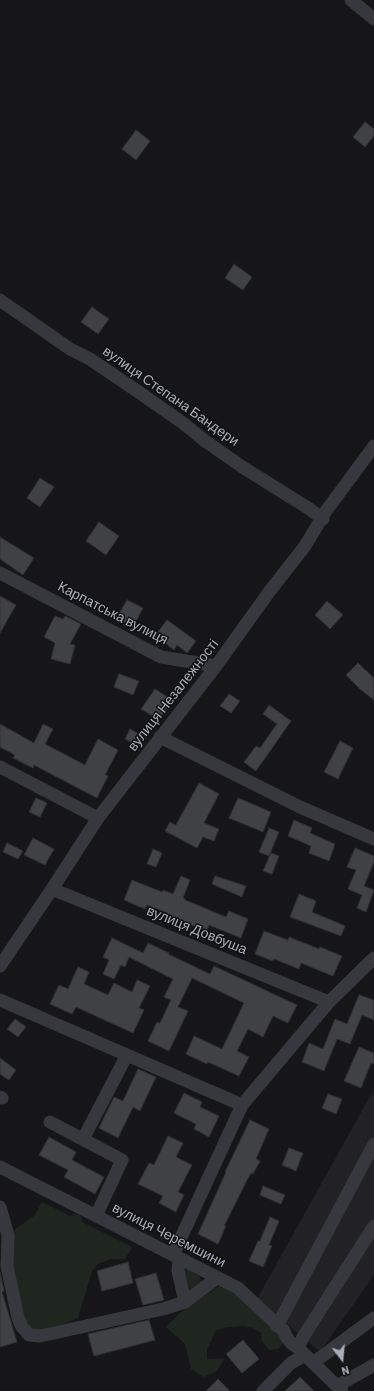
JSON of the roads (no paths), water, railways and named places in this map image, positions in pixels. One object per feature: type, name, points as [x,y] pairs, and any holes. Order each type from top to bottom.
[{"type":"street","points":[[351,0],[374,19]]},
{"type":"street","name":"вулиця Степана Бандери","points":[[0,300],[70,348],[90,359],[128,385],[244,468],[323,519]]},
{"type":"street","name":"вулиця Незалежності","points":[[0,966],[98,818],[216,666],[269,592],[305,546],[323,519],[326,511],[374,446]]},
{"type":"street","name":"Карпатська вулиця","points":[[0,573],[161,657],[216,666]]},
{"type":"street","points":[[160,738],[300,807],[374,839]]},
{"type":"street","points":[[0,767],[98,818]]},
{"type":"street","name":"вулиця Довбуша","points":[[52,889],[329,1002]]},
{"type":"street","points":[[185,1302],[176,1257],[242,1105],[329,1002],[374,958]]},
{"type":"street","points":[[0,1000],[242,1105]]},
{"type":"street","points":[[83,1140],[127,1055]]},
{"type":"street","points":[[50,1122],[122,1160],[96,1216]]},
{"type":"street","points":[[277,1326],[374,1144]]},
{"type":"street","name":"вулиця Черемшини","points":[[0,1167],[238,1288],[284,1331],[291,1343],[339,1388]]},
{"type":"street","points":[[0,1207],[8,1235],[7,1266],[18,1318],[22,1328],[29,1335],[40,1336],[76,1330],[163,1310],[185,1302],[217,1278]]},
{"type":"street","points":[[305,1355],[303,1337],[374,1226]]},
{"type":"street","points":[[263,1391],[291,1363],[374,1318]]},
{"type":"street","points":[[339,1388],[374,1365]]}]
